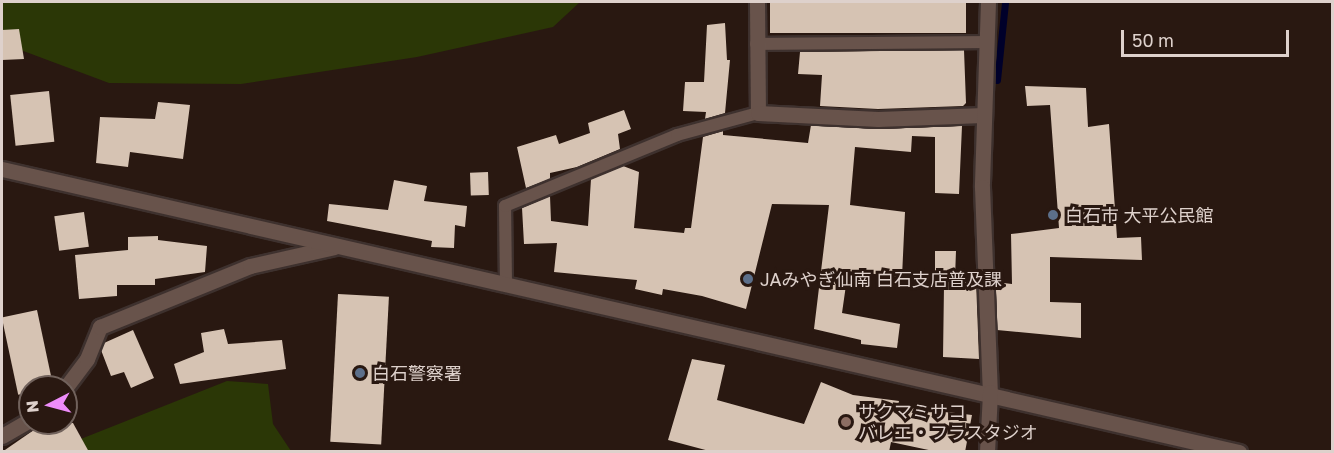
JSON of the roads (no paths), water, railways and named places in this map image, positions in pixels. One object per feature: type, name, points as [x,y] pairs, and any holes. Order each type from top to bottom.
[{"type":"street","points":[[757,2],[758,113],[878,119],[983,115]]},
{"type":"street","points":[[987,452],[990,392],[983,115],[984,42],[988,2]]},
{"type":"street","points":[[2,169],[334,247],[990,392],[1239,452]]},
{"type":"street","points":[[75,375],[87,358],[100,327],[250,266],[334,247]]},
{"type":"street","points":[[2,436],[18,427]]},
{"type":"lane","points":[[756,44],[984,42]]},
{"type":"lane","points":[[506,285],[505,206],[677,135],[758,113]]},
{"type":"waterway","points":[[997,80],[1005,2]]},
{"type":"place","name":"白石市 大平公民館","points":[[1053,215]]},
{"type":"place","name":"JAみやぎ仙南 白石支店普及課","points":[[748,279]]},
{"type":"place","name":"白石警察署","points":[[360,373]]},
{"type":"place","name":"サクマミサコ バレエ・フラスタジオ","points":[[846,422]]}]
